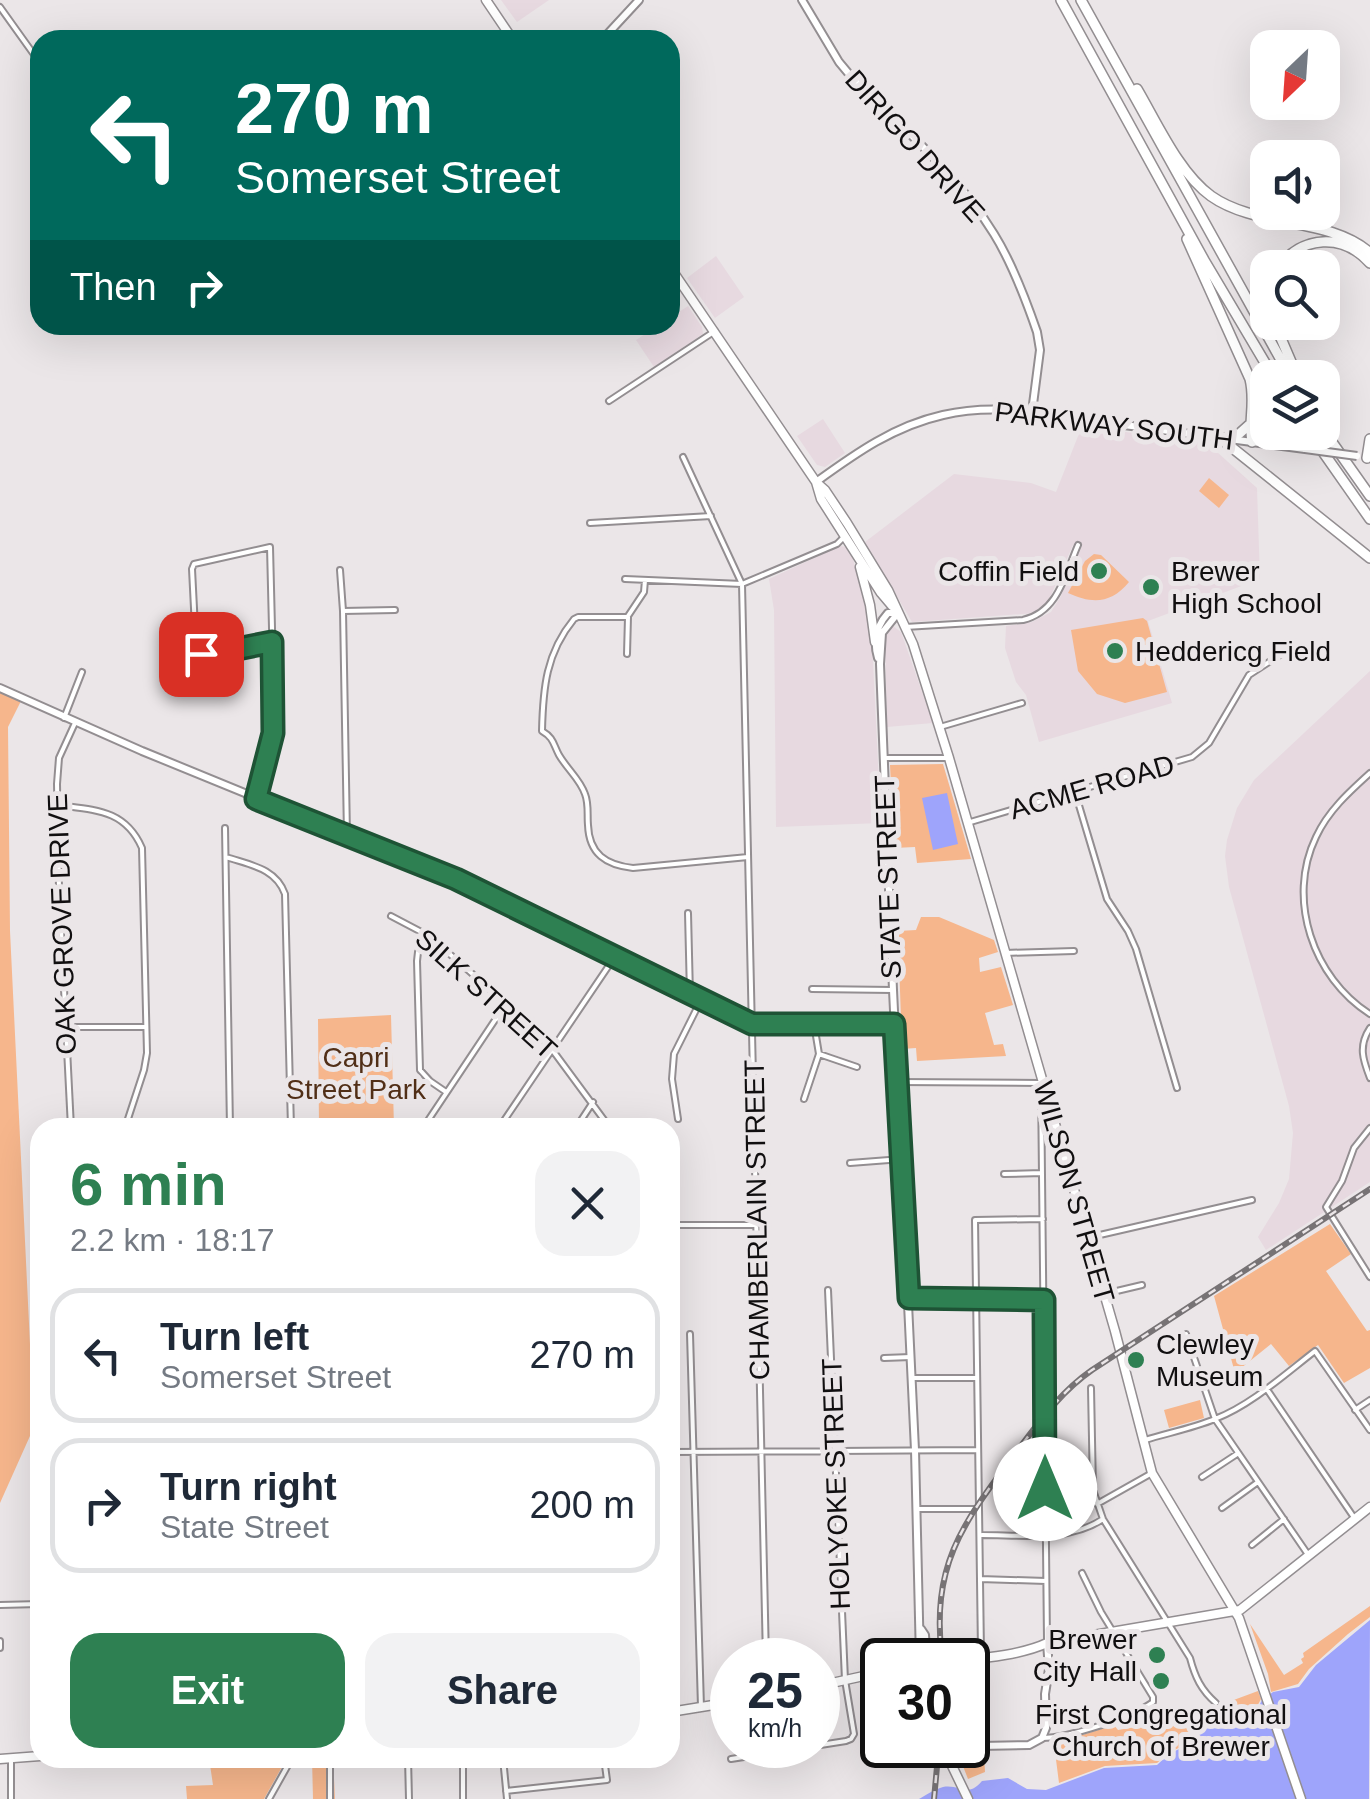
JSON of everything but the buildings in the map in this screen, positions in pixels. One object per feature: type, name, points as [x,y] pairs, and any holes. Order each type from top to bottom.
[{"type":"highway","points":[[1061,0],[1263,360]]},
{"type":"highway","points":[[1081,0],[1284,360]]},
{"type":"highway","points":[[1096,28],[1184,167],[1206,193],[1247,213],[1348,239],[1370,253]]},
{"type":"highway","points":[[1161,182],[1250,385]]},
{"type":"highway","points":[[1296,250],[1311,243],[1336,242],[1352,247],[1370,263]]},
{"type":"highway","points":[[1222,438],[1236,436],[1250,422]]},
{"type":"highway","points":[[1222,438],[1370,558]]},
{"type":"highway","points":[[1365,458],[1370,438]]},
{"type":"highway","points":[[1251,450],[1256,466]]},
{"type":"highway","points":[[1322,450],[1370,519]]},
{"type":"highway","points":[[1339,450],[1370,496]]},
{"type":"main road","points":[[486,0],[506,30]]},
{"type":"main road","name":"WILSON STREET","points":[[680,280],[825,490],[881,593],[898,613]]},
{"type":"main road","name":"WILSON STREET","points":[[816,482],[821,499],[888,590],[927,684],[1152,1473],[1236,1612],[1301,1799]]},
{"type":"main road","points":[[854,546],[876,642]]},
{"type":"main road","points":[[990,1653],[1236,1612],[1370,1507]]},
{"type":"main road","points":[[840,1681],[860,1677]]},
{"type":"main road","points":[[680,1710],[710,1705]]},
{"type":"main road","points":[[0,1759],[30,1757]]},
{"type":"main road","points":[[954,1768],[968,1799]]},
{"type":"street","points":[[623,0],[632,8]]},
{"type":"street","points":[[611,30],[639,0]]},
{"type":"street","name":"DIRIGO DRIVE","points":[[802,0],[848,74],[943,168],[995,236],[1038,332],[1040,350],[1032,412]]},
{"type":"street","points":[[0,7],[30,49]]},
{"type":"street","points":[[609,401],[715,331]]},
{"type":"street","name":"PARKWAY SOUTH","points":[[816,482],[891,433],[970,410],[1032,412],[1250,442]]},
{"type":"street","name":"PARKWAY SOUTH","points":[[1305,450],[1365,458]]},
{"type":"street","points":[[683,457],[742,584]]},
{"type":"street","points":[[590,523],[711,516]]},
{"type":"street","points":[[625,579],[742,584],[837,544],[846,536]]},
{"type":"street","points":[[837,544],[854,546]]},
{"type":"street","points":[[906,627],[1022,620],[1040,614],[1055,597],[1078,545]]},
{"type":"street","points":[[256,799],[273,733],[272,642],[270,547],[194,564],[196,648],[201,654],[272,642]]},
{"type":"street","points":[[340,570],[347,835]]},
{"type":"street","points":[[627,654],[628,617],[644,592],[645,580]]},
{"type":"street","name":"CHAMBERLAIN STREET","points":[[742,584],[766,1638]]},
{"type":"street","points":[[343,611],[395,610]]},
{"type":"street","points":[[876,642],[883,619],[888,613],[898,613]]},
{"type":"street","name":"STATE STREET","points":[[898,613],[882,632],[880,664],[924,1638]]},
{"type":"street","points":[[628,617],[578,617],[571,622],[552,649],[546,676],[542,731],[552,737],[585,793],[594,850],[604,861],[633,868],[748,857]]},
{"type":"street","name":"STATE STREET","points":[[876,642],[880,664]]},
{"type":"street","name":"ACME ROAD","points":[[967,823],[1192,758],[1209,743],[1249,676],[1286,651]]},
{"type":"street","points":[[64,718],[82,672]]},
{"type":"street","points":[[0,688],[74,723],[456,879],[752,1024],[894,1024]]},
{"type":"street","points":[[940,727],[1022,703]]},
{"type":"street","name":"OAK GROVE DRIVE","points":[[70,1118],[56,805],[59,758],[74,723]]},
{"type":"street","points":[[884,758],[949,758]]},
{"type":"street","points":[[1370,773],[1334,809],[1315,839],[1307,865],[1304,899],[1310,935],[1324,967],[1370,1014]]},
{"type":"street","points":[[1075,792],[1108,900],[1136,948],[1177,1088]]},
{"type":"street","points":[[56,805],[102,811],[124,822],[142,848],[147,1053],[128,1118]]},
{"type":"street","points":[[225,828],[230,1118]]},
{"type":"street","points":[[226,856],[272,872],[285,894],[291,1118]]},
{"type":"street","points":[[688,913],[690,995]]},
{"type":"street","name":"SILK STREET","points":[[391,916],[429,936],[492,992],[520,1024],[552,1049],[603,1118]]},
{"type":"street","points":[[429,936],[417,961],[420,1070],[446,1092]]},
{"type":"street","points":[[1005,953],[1074,951]]},
{"type":"street","points":[[506,1118],[614,958]]},
{"type":"street","points":[[812,989],[893,990]]},
{"type":"street","points":[[678,1118],[672,1079],[674,1054],[701,1000]]},
{"type":"street","points":[[429,1118],[495,1020],[507,1010]]},
{"type":"street","points":[[804,1099],[818,1054],[814,1024]]},
{"type":"street","points":[[66,1027],[146,1027]]},
{"type":"street","points":[[1370,1028],[1362,1042],[1362,1052],[1370,1078]]},
{"type":"street","points":[[818,1054],[857,1067]]},
{"type":"street","points":[[898,1082],[1041,1083],[1050,1669],[1042,1738]]},
{"type":"street","points":[[583,1118],[593,1102]]},
{"type":"street","points":[[1370,1128],[1356,1145],[1341,1184],[1326,1205],[1370,1277]]},
{"type":"street","points":[[850,1163],[902,1159]]},
{"type":"street","points":[[1004,1174],[1042,1172]]},
{"type":"street","points":[[1086,1238],[1252,1200]]},
{"type":"street","points":[[982,1638],[976,1220],[1043,1219]]},
{"type":"street","points":[[680,1225],[757,1225]]},
{"type":"street","points":[[1104,1294],[1142,1285]]},
{"type":"street","name":"HOLYOKE STREET","points":[[828,1290],[845,1680],[854,1728],[852,1737],[840,1742]]},
{"type":"street","points":[[909,1298],[1044,1300]]},
{"type":"street","points":[[690,1334],[700,1707]]},
{"type":"street","points":[[1186,1334],[1215,1419],[1309,1556]]},
{"type":"street","points":[[1144,1440],[1215,1419],[1266,1388],[1315,1351],[1370,1430]]},
{"type":"street","points":[[884,1358],[911,1357]]},
{"type":"street","points":[[911,1378],[977,1378]]},
{"type":"street","points":[[1092,1388],[1093,1490],[1097,1504],[1190,1658],[1204,1692],[1216,1702]]},
{"type":"street","points":[[1266,1388],[1355,1519]]},
{"type":"street","points":[[1356,1410],[1370,1400]]},
{"type":"street","points":[[680,1452],[978,1450]]},
{"type":"street","points":[[1202,1478],[1237,1454]]},
{"type":"street","points":[[1097,1504],[1152,1473]]},
{"type":"street","points":[[1222,1508],[1258,1482]]},
{"type":"street","points":[[916,1509],[979,1509]]},
{"type":"street","points":[[1252,1545],[1284,1518]]},
{"type":"street","points":[[979,1535],[1079,1531],[1104,1519]]},
{"type":"street","points":[[990,1746],[1029,1745],[1133,1714],[1153,1702],[1082,1573]]},
{"type":"street","points":[[980,1579],[1046,1581]]},
{"type":"street","points":[[0,1605],[30,1604]]},
{"type":"street","points":[[0,1641],[0,1648]]},
{"type":"street","points":[[11,1799],[12,1758]]},
{"type":"street","points":[[269,1799],[286,1768]]},
{"type":"street","points":[[330,1768],[330,1799]]},
{"type":"street","points":[[408,1768],[409,1799]]},
{"type":"street","points":[[463,1799],[464,1768]]},
{"type":"street","points":[[504,1768],[506,1799]]},
{"type":"street","points":[[506,1792],[607,1780],[605,1768]]},
{"type":"shaded area","points":[[501,0],[549,0],[517,22]]},
{"type":"shaded area","points":[[716,256],[744,297],[715,318],[687,278]]},
{"type":"shaded area","points":[[688,306],[703,334],[654,367],[636,340],[644,335],[680,335],[680,311]]},
{"type":"shaded area","points":[[823,419],[845,453],[825,467],[817,465],[797,436]]},
{"type":"shaded area","name":"Brewer High School","points":[[1082,426],[1207,443],[1257,488],[1260,579],[1148,621],[1172,703],[1039,742],[1026,695],[1016,682],[1005,648],[1006,626],[1032,622],[1051,612],[1081,548],[1073,545],[1048,602],[1035,613],[912,622],[865,542],[954,474],[1031,483],[1056,492]]},
{"type":"shaded area","points":[[840,546],[847,547],[852,556],[872,642],[881,823],[776,827],[774,610],[769,579]]},
{"type":"shaded area","points":[[893,626],[901,632],[933,723],[887,727],[885,638]]},
{"type":"shaded area","points":[[1370,671],[1370,1182],[1266,1250],[1258,1237],[1289,1179],[1293,1133],[1229,887],[1227,840],[1237,808],[1254,780]]},
{"type":"green space","points":[[1209,478],[1229,495],[1219,508],[1199,491]]},
{"type":"green space","name":"Coffin Field","points":[[1094,554],[1101,555],[1129,582],[1115,595],[1101,600],[1068,593],[1085,561]]},
{"type":"green space","name":"Heddericg Field","points":[[1143,618],[1167,692],[1125,703],[1097,694],[1078,671],[1071,630]]},
{"type":"green space","points":[[0,692],[21,701],[8,727],[10,931],[30,1344],[30,1436],[0,1503]]},
{"type":"green space","points":[[943,764],[971,859],[917,863],[915,847],[894,848],[890,765]]},
{"type":"green space","points":[[921,917],[939,917],[994,940],[998,952],[979,958],[980,972],[1001,967],[1013,1005],[985,1013],[994,1045],[1003,1044],[1006,1056],[917,1061],[916,1048],[902,1049],[898,931],[916,930]]},
{"type":"green space","name":"Capri Street Park","points":[[391,1015],[394,1118],[319,1118],[318,1019]]},
{"type":"green space","points":[[1330,1224],[1351,1254],[1326,1271],[1367,1331],[1370,1330],[1370,1368],[1344,1383],[1318,1345],[1289,1366],[1271,1344],[1235,1373],[1214,1296]]},
{"type":"green space","points":[[1200,1400],[1204,1418],[1169,1428],[1164,1410]]},
{"type":"green space","points":[[1370,1606],[1370,1617],[1309,1669],[1298,1684],[1271,1692],[1250,1624],[1284,1675],[1303,1663],[1303,1653]]},
{"type":"green space","points":[[1258,1691],[1261,1699],[1253,1714],[1236,1706],[1203,1726],[1188,1743],[1157,1763],[1105,1766],[1059,1783],[1054,1744],[1114,1725],[1118,1730],[1175,1720],[1191,1728],[1231,1701]]},
{"type":"green space","points":[[210,1768],[281,1768],[264,1799],[187,1799],[186,1786],[213,1785]]},
{"type":"green space","points":[[312,1768],[333,1768],[335,1799],[313,1799]]},
{"type":"green space","points":[[964,1768],[985,1768],[985,1772],[968,1779]]},
{"type":"water","points":[[947,793],[958,844],[933,850],[922,798]]},
{"type":"water","points":[[1370,1620],[1369,1799],[919,1799],[943,1787],[967,1790],[982,1781],[1008,1778],[1027,1789],[1046,1790],[1104,1768],[1157,1765],[1189,1744],[1201,1729],[1236,1708],[1254,1716],[1262,1700],[1273,1692],[1299,1687],[1316,1665]]},
{"type":"railway","points":[[941,1638],[941,1598],[954,1549],[978,1504],[1059,1399],[1092,1370],[1370,1189]]},
{"type":"railway","points":[[934,1799],[937,1768]]},
{"type":"place","name":"Coffin Field","points":[[1099,571]]},
{"type":"place","name":"Brewer High School","points":[[1151,587]]},
{"type":"place","name":"Heddericg Field","points":[[1115,651]]},
{"type":"place","name":"Clewley Museum","points":[[1136,1360]]},
{"type":"place","name":"Brewer City Hall","points":[[1157,1655]]},
{"type":"place","name":"First Congregational Church of Brewer","points":[[1161,1681]]},
{"type":"route","points":[[201,654],[272,642],[273,733],[256,799],[456,879],[752,1024],[894,1024],[909,1298],[1044,1300],[1045,1489]]}]
